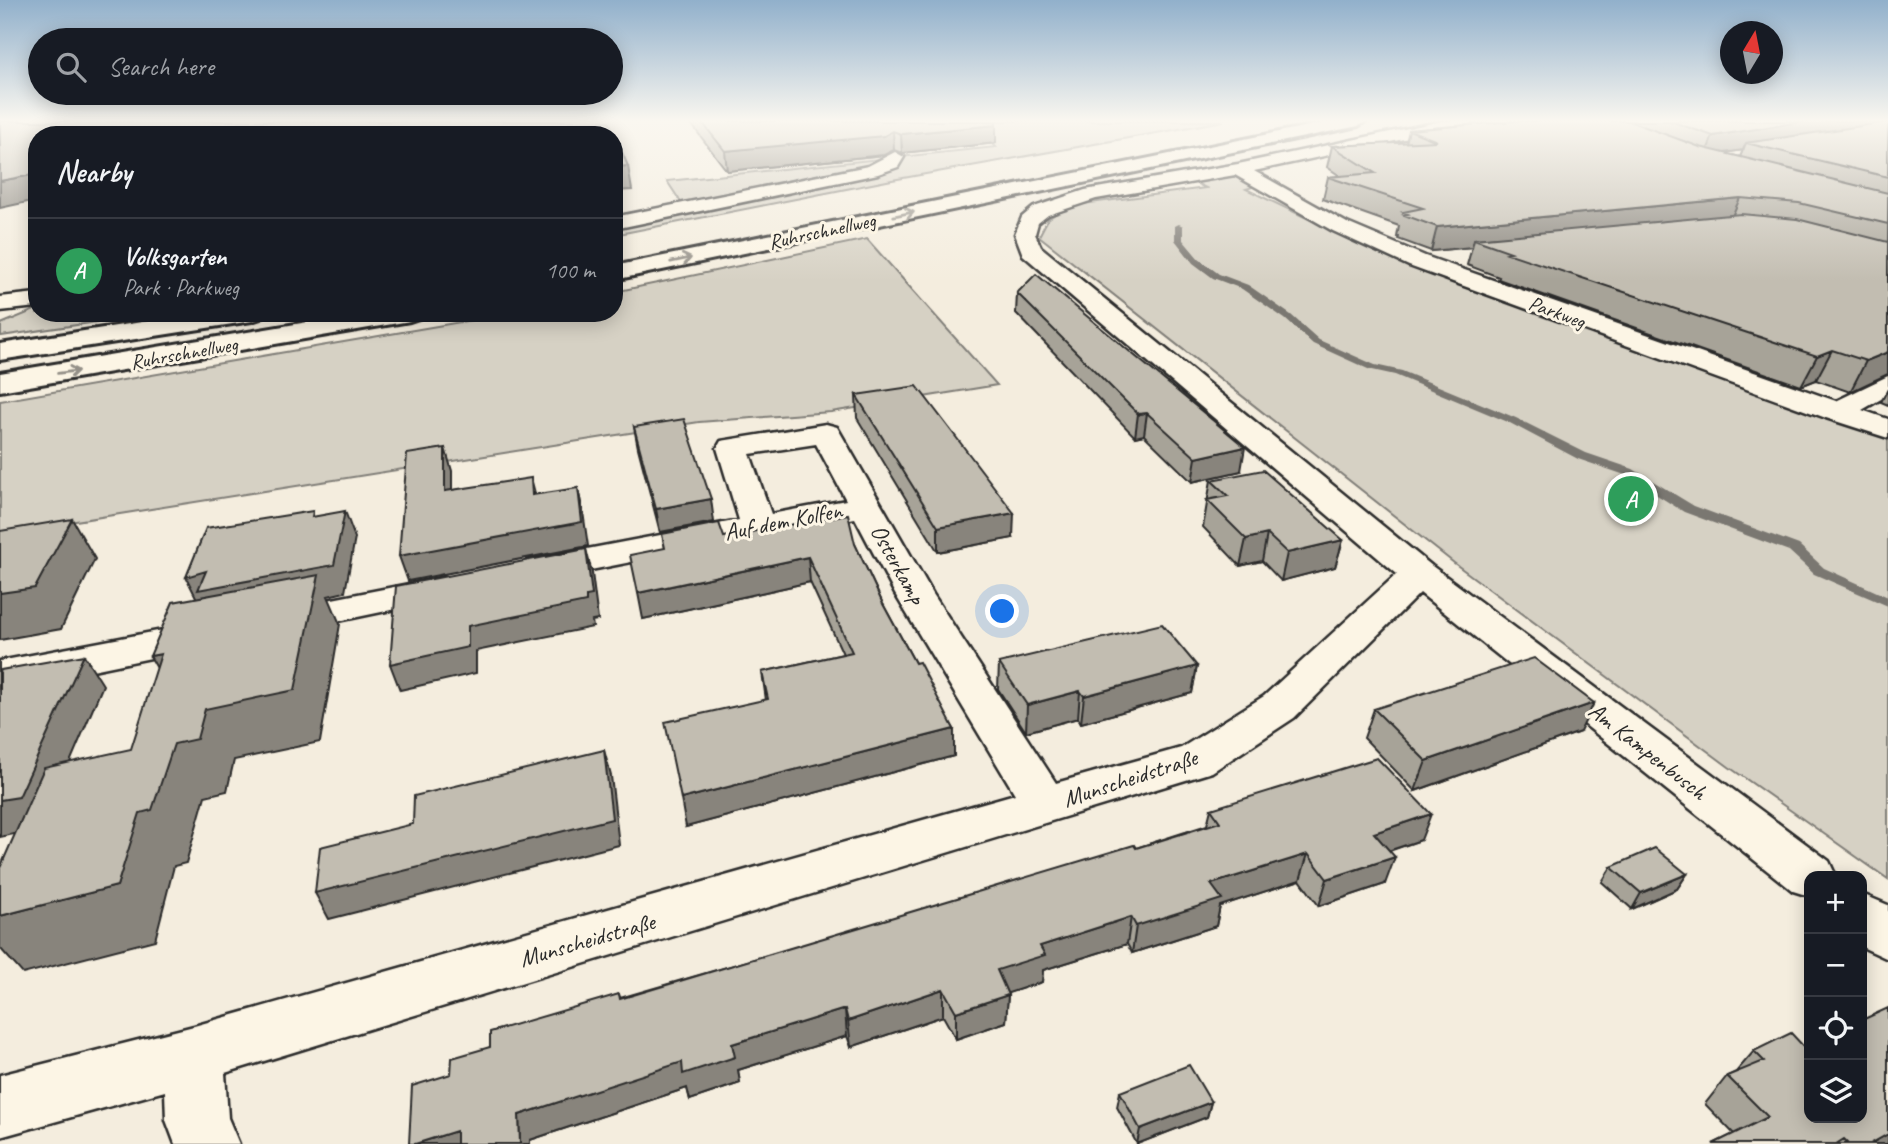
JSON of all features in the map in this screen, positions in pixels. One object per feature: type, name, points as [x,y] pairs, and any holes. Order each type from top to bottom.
[{"type":"highway","name":"Ruhrschnellweg","points":[[623,271],[1097,174]]},
{"type":"highway","name":"Ruhrschnellweg","points":[[0,352],[194,322]]},
{"type":"highway","name":"Ruhrschnellweg","points":[[0,382],[357,322]]},
{"type":"street","points":[[623,221],[851,174]]},
{"type":"street","points":[[1206,174],[1091,194],[1041,211],[1029,221],[1025,234],[1031,250],[1419,574]]},
{"type":"street","name":"Parkweg","points":[[1247,174],[1340,227],[1417,261],[1888,429]]},
{"type":"street","points":[[1417,261],[1471,256]]},
{"type":"street","points":[[0,304],[28,301]]},
{"type":"street","points":[[1836,412],[1888,384]]},
{"type":"street","name":"Osterkamp","points":[[758,525],[732,448],[827,433],[915,594],[1046,806]]},
{"type":"street","name":"Auf dem Kolfen","points":[[0,674],[865,506]]},
{"type":"street","name":"Munscheidstraße","points":[[0,1106],[194,1054],[1196,760],[1279,708],[1419,574]]},
{"type":"street","name":"Am Kampenbusch","points":[[1419,574],[1805,871]]},
{"type":"street","points":[[1867,919],[1888,936]]},
{"type":"street","points":[[194,1054],[197,1120],[207,1144]]},
{"type":"shaded area","points":[[731,174],[924,174],[623,233],[623,226],[688,213],[667,181]]},
{"type":"shaded area","points":[[1229,175],[1259,185],[1246,189],[1367,247],[1888,435],[1888,879],[1729,767],[1454,563],[1039,236],[1048,219],[1067,206],[1206,188],[1189,180]]},
{"type":"shaded area","points":[[867,239],[997,385],[831,412],[699,422],[0,533],[0,401],[461,322],[623,322],[623,290]]},
{"type":"shaded area","points":[[28,313],[28,322],[97,322],[1,336],[1,324]]},
{"type":"building","points":[[0,174],[28,174],[28,176],[0,181]]},
{"type":"building","points":[[1359,174],[1812,174],[1888,193],[1888,224],[1799,203],[1740,198],[1437,227],[1404,215],[1408,214],[1403,212],[1423,208],[1328,177]]},
{"type":"building","points":[[1741,214],[1797,219],[1888,242],[1888,352],[1866,361],[1832,350],[1817,356],[1507,253],[1511,252],[1474,239]]},
{"type":"building","points":[[1036,274],[1245,447],[1196,458],[1147,413],[1138,414],[1017,293]]},
{"type":"building","points":[[917,386],[1014,513],[938,527],[856,395]]},
{"type":"building","points":[[684,419],[711,499],[656,509],[634,427]]},
{"type":"building","points":[[445,448],[445,491],[531,478],[532,495],[578,488],[582,522],[399,556],[407,454]]},
{"type":"building","points":[[1263,470],[1343,540],[1287,553],[1267,534],[1246,539],[1207,500],[1228,496],[1211,480]]},
{"type":"building","points":[[313,511],[312,517],[345,511],[334,565],[198,590],[206,571],[186,577],[206,528]]},
{"type":"building","points":[[848,514],[855,544],[883,604],[915,663],[919,662],[954,729],[681,799],[665,722],[768,699],[762,672],[852,652],[808,557],[638,593],[630,555],[665,548],[662,534],[719,523],[724,537]]},
{"type":"building","points":[[72,519],[35,588],[0,593],[0,531]]},
{"type":"building","points":[[586,549],[592,595],[586,596],[586,602],[468,626],[468,647],[390,664],[396,586]]},
{"type":"building","points":[[319,575],[295,690],[205,709],[197,739],[174,744],[152,810],[140,813],[117,886],[0,916],[0,868],[44,768],[131,749],[161,654],[150,656],[173,602]]},
{"type":"building","points":[[1162,624],[1197,666],[1084,696],[1080,691],[1027,705],[999,663]]},
{"type":"building","points":[[84,655],[19,797],[0,800],[1,670]]},
{"type":"building","points":[[1534,658],[1594,703],[1426,761],[1374,709]]},
{"type":"building","points":[[604,750],[612,819],[315,893],[320,847],[413,824],[414,796]]},
{"type":"building","points":[[1377,758],[1431,814],[1374,833],[1395,857],[1327,879],[1308,854],[1211,884],[1222,899],[1136,926],[1131,917],[1040,946],[1045,955],[997,970],[1008,995],[956,1012],[943,989],[848,1021],[845,1009],[732,1044],[735,1057],[683,1074],[682,1062],[519,1115],[520,1144],[456,1144],[456,1131],[409,1144],[412,1086],[451,1074],[452,1058],[490,1047],[490,1032],[619,994],[620,999],[1134,845],[1136,848],[1220,822],[1211,809]]},
{"type":"building","points":[[1655,848],[1687,874],[1641,893],[1611,867]]},
{"type":"building","points":[[1888,1008],[1888,1134],[1870,1144],[1849,1144],[1844,1139],[1836,1144],[1713,1144],[1768,1117],[1727,1076],[1764,1061],[1754,1051],[1791,1033],[1804,1047],[1804,1123],[1867,1123],[1867,1018]]},
{"type":"building","points":[[1189,1065],[1211,1102],[1140,1129],[1120,1092]]},
{"type":"waterway","points":[[1179,226],[1179,240],[1196,261],[1216,276],[1245,287],[1288,317],[1316,342],[1372,367],[1398,373],[1512,420],[1582,456],[1629,472],[1689,509],[1794,548],[1819,571],[1888,602]]},
{"type":"place","name":"Volksgarten","points":[[1631,499]]}]
